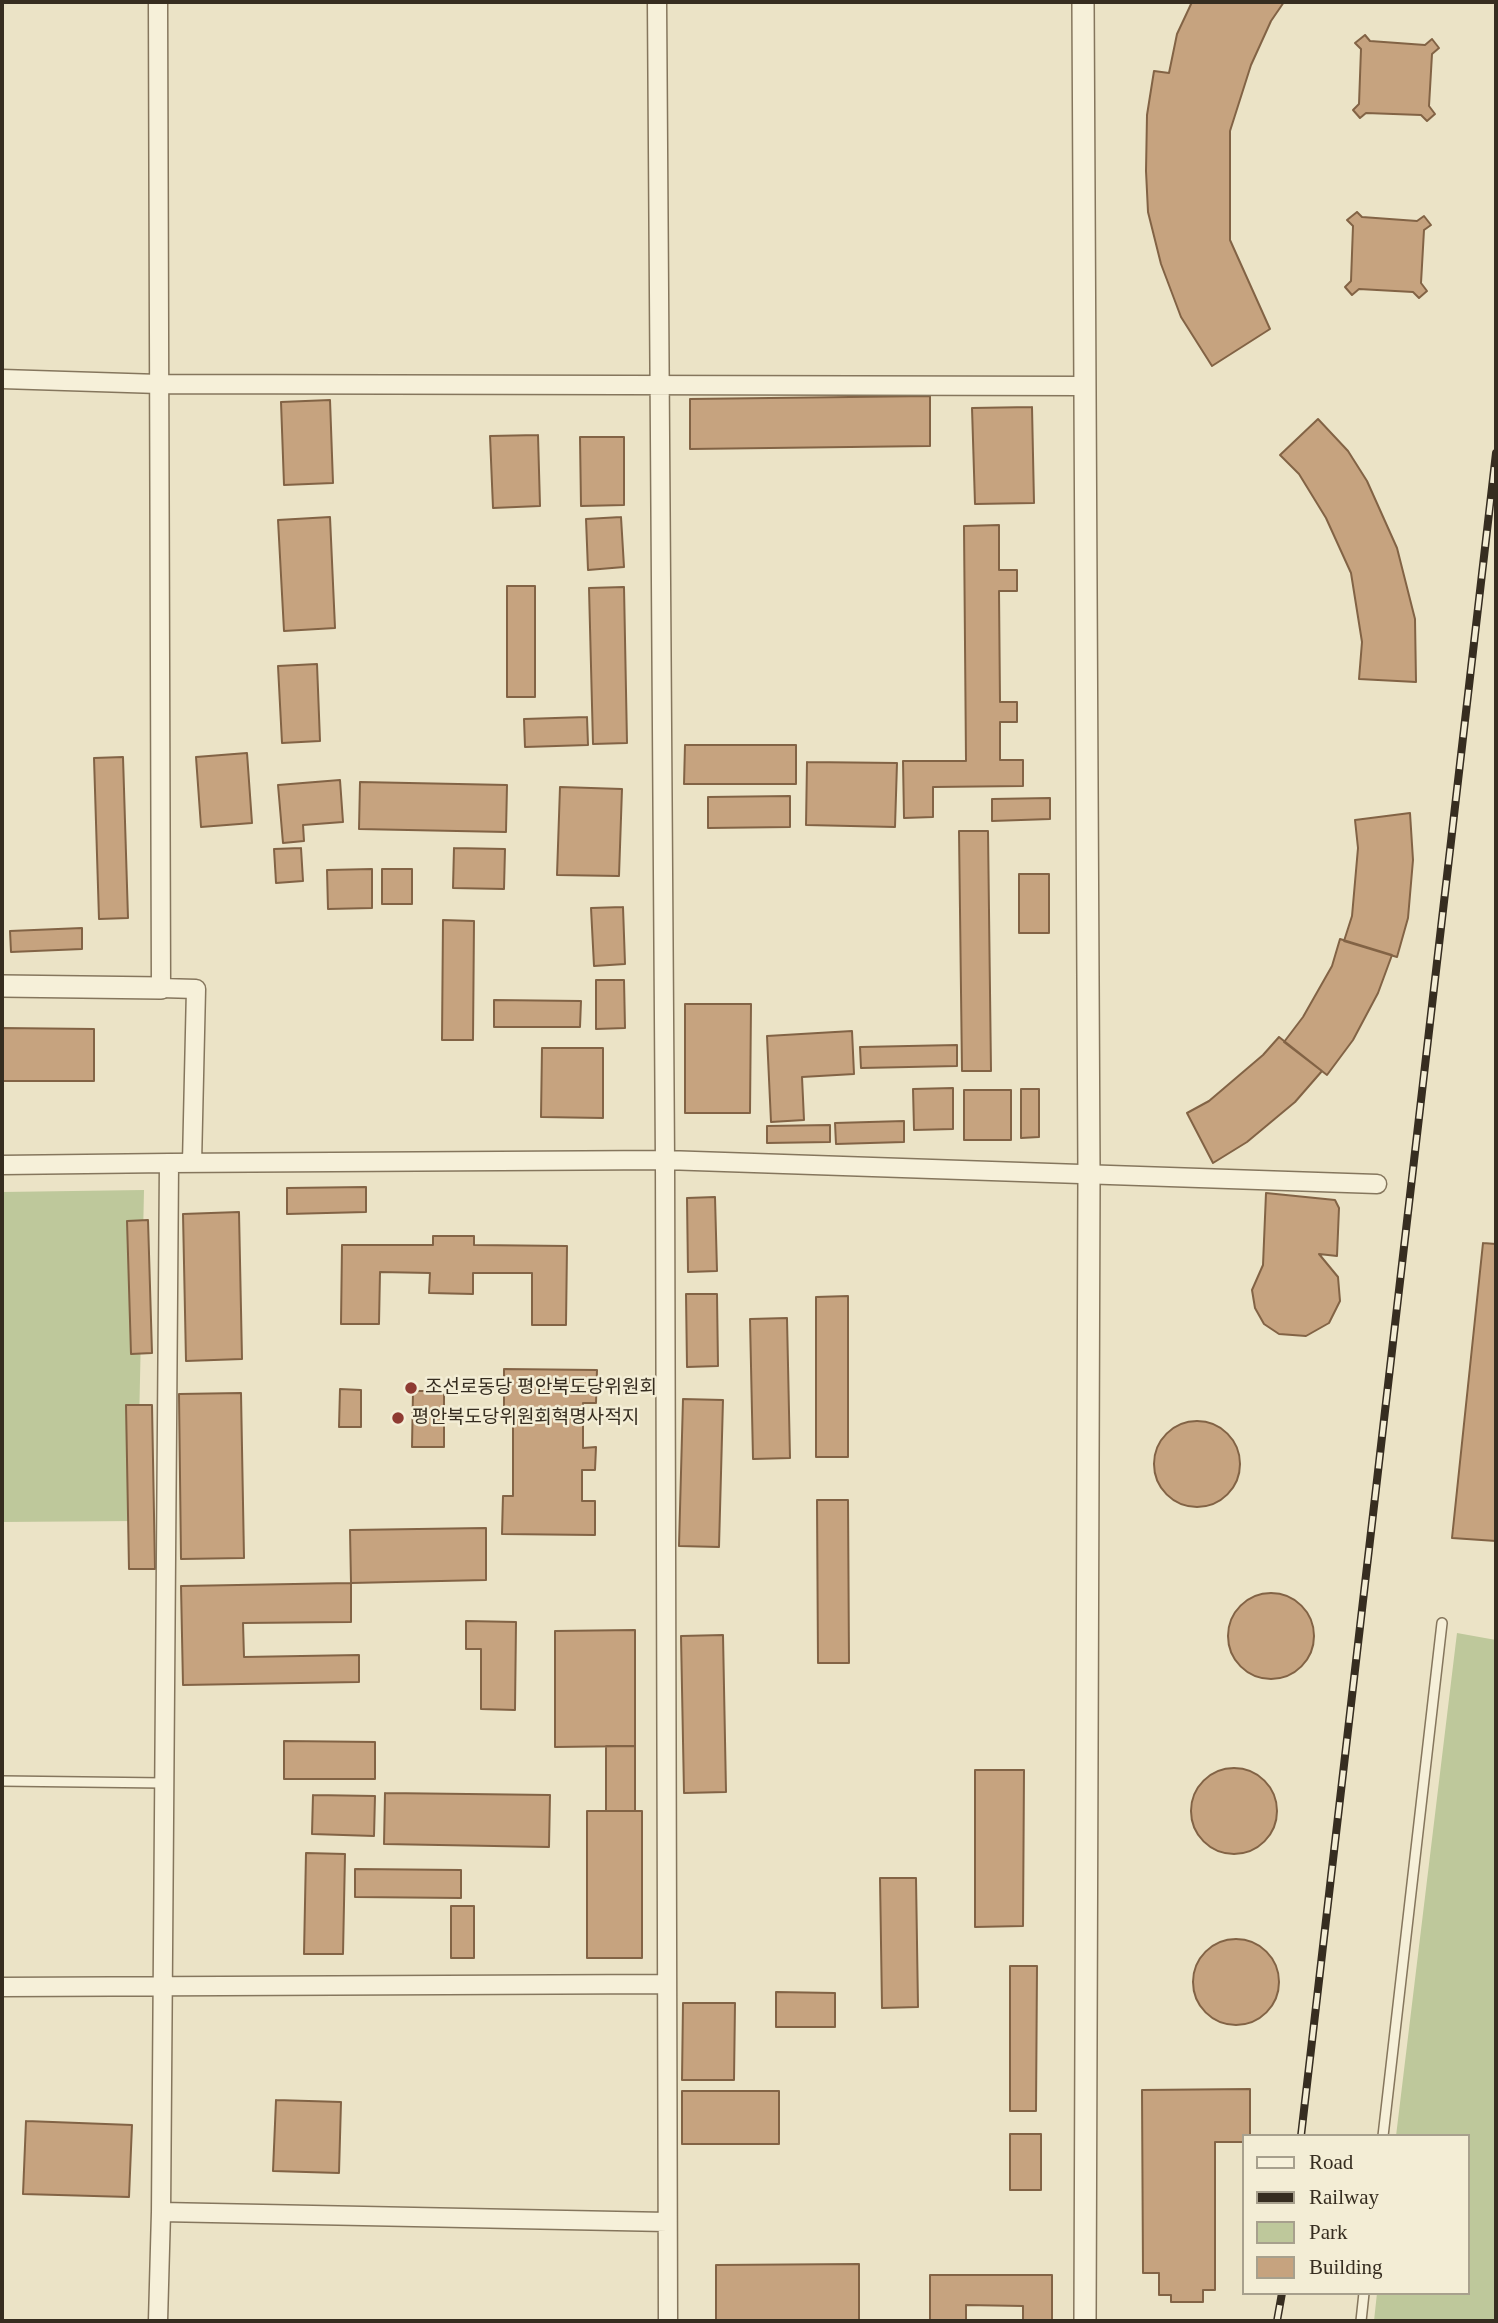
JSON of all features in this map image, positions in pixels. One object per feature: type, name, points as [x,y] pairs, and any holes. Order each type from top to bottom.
[{"type":"street","points":[[158,2],[161,988]]},
{"type":"street","points":[[657,2],[666,1160],[668,2321]]},
{"type":"street","points":[[1083,2],[1089,1174],[1085,2321]]},
{"type":"street","points":[[2,379],[159,384],[1085,386]]},
{"type":"street","points":[[2,986],[196,989],[192,1163]]},
{"type":"street","points":[[2,1165],[666,1160],[1377,1184]]},
{"type":"street","points":[[158,2321],[169,1163]]},
{"type":"street","points":[[2,1987],[666,1984]]},
{"type":"street","points":[[160,2212],[667,2222]]},
{"type":"lane","points":[[1383,2134],[1442,1623]]},
{"type":"lane","points":[[2,1781],[164,1783]]},
{"type":"lane","points":[[1361,2321],[1364,2295]]},
{"type":"green space","points":[[144,1190],[137,1521],[2,1522],[2,1192]]},
{"type":"green space","points":[[1457,1633],[1496,1640],[1496,2321],[1374,2321],[1377,2295],[1470,2295],[1470,2134],[1396,2134]]},
{"type":"building","points":[[1192,2],[1284,2],[1271,21],[1251,65],[1230,131],[1230,240],[1270,329],[1212,366],[1181,317],[1161,264],[1148,212],[1147,115],[1154,71],[1169,73],[1177,34]]},
{"type":"building","points":[[1365,35],[1370,41],[1425,45],[1432,39],[1439,48],[1432,54],[1429,106],[1435,114],[1427,121],[1421,115],[1366,113],[1360,118],[1353,110],[1359,104],[1361,49],[1355,43]]},
{"type":"building","points":[[1357,212],[1362,217],[1417,221],[1424,216],[1431,225],[1424,230],[1421,283],[1427,291],[1419,298],[1413,292],[1359,289],[1352,295],[1345,287],[1351,281],[1353,226],[1347,220]]},
{"type":"building","points":[[930,396],[930,446],[690,449],[690,399]]},
{"type":"building","points":[[330,400],[333,483],[284,485],[281,402]]},
{"type":"building","points":[[1032,407],[1034,503],[975,504],[972,408]]},
{"type":"building","points":[[1318,419],[1348,451],[1367,481],[1397,548],[1415,619],[1416,682],[1359,679],[1362,642],[1351,573],[1326,518],[1299,474],[1280,455]]},
{"type":"building","points":[[538,435],[540,506],[493,508],[490,436]]},
{"type":"building","points":[[580,437],[624,437],[624,505],[581,506]]},
{"type":"building","points":[[330,517],[335,628],[284,631],[278,520]]},
{"type":"building","points":[[621,517],[624,567],[588,570],[586,519]]},
{"type":"building","points":[[999,525],[999,570],[1017,570],[1017,591],[999,591],[1000,702],[1017,702],[1017,722],[1000,722],[1000,760],[1023,760],[1023,786],[933,787],[933,817],[904,818],[903,761],[966,761],[964,526]]},
{"type":"building","points":[[507,586],[535,586],[535,697],[507,697]]},
{"type":"building","points":[[624,587],[627,743],[593,744],[589,588]]},
{"type":"building","points":[[317,664],[320,741],[282,743],[278,666]]},
{"type":"building","points":[[587,717],[588,745],[525,747],[524,719]]},
{"type":"building","points":[[685,745],[796,745],[796,784],[684,784]]},
{"type":"building","points":[[247,753],[252,823],[201,827],[196,757]]},
{"type":"building","points":[[123,757],[128,918],[99,919],[94,758]]},
{"type":"building","points":[[807,762],[897,763],[895,827],[806,825]]},
{"type":"building","points":[[340,780],[343,822],[303,825],[304,841],[283,843],[278,785]]},
{"type":"building","points":[[360,782],[507,785],[506,832],[359,829]]},
{"type":"building","points":[[560,787],[622,789],[619,876],[557,875]]},
{"type":"building","points":[[790,796],[790,827],[708,828],[708,797]]},
{"type":"building","points":[[1050,798],[1050,819],[992,821],[992,799]]},
{"type":"building","points":[[1410,813],[1413,860],[1408,918],[1397,957],[1344,941],[1352,916],[1358,848],[1355,820]]},
{"type":"building","points":[[959,831],[988,831],[991,1071],[962,1071]]},
{"type":"building","points":[[301,848],[303,881],[276,883],[274,849]]},
{"type":"building","points":[[454,848],[505,849],[504,889],[453,888]]},
{"type":"building","points":[[372,869],[372,908],[328,909],[327,870]]},
{"type":"building","points":[[382,869],[412,869],[412,904],[382,904]]},
{"type":"building","points":[[1019,874],[1049,874],[1049,933],[1019,933]]},
{"type":"building","points":[[623,907],[625,964],[594,966],[591,908]]},
{"type":"building","points":[[443,920],[474,921],[473,1040],[442,1040]]},
{"type":"building","points":[[82,928],[82,949],[11,952],[10,931]]},
{"type":"building","points":[[1340,939],[1392,955],[1378,993],[1353,1040],[1327,1075],[1284,1042],[1303,1017],[1332,966]]},
{"type":"building","points":[[596,980],[624,980],[625,1028],[596,1029]]},
{"type":"building","points":[[494,1000],[581,1001],[580,1027],[494,1027]]},
{"type":"building","points":[[685,1004],[751,1004],[750,1113],[685,1113]]},
{"type":"building","points":[[2,1028],[94,1029],[94,1081],[2,1081]]},
{"type":"building","points":[[852,1031],[854,1074],[802,1077],[804,1120],[771,1122],[767,1036]]},
{"type":"building","points":[[1279,1037],[1322,1071],[1295,1102],[1247,1142],[1213,1163],[1187,1113],[1209,1101],[1263,1055]]},
{"type":"building","points":[[957,1045],[957,1066],[861,1068],[860,1047]]},
{"type":"building","points":[[542,1048],[603,1048],[603,1118],[541,1117]]},
{"type":"building","points":[[953,1088],[953,1129],[914,1130],[913,1089]]},
{"type":"building","points":[[1021,1089],[1039,1089],[1039,1137],[1021,1138]]},
{"type":"building","points":[[964,1090],[1011,1090],[1011,1140],[964,1140]]},
{"type":"building","points":[[904,1121],[904,1142],[836,1144],[835,1123]]},
{"type":"building","points":[[830,1125],[830,1142],[767,1143],[767,1126]]},
{"type":"building","points":[[366,1187],[366,1212],[287,1214],[287,1188]]},
{"type":"building","points":[[1266,1193],[1335,1200],[1339,1208],[1337,1256],[1319,1254],[1338,1277],[1340,1301],[1329,1323],[1306,1336],[1279,1334],[1264,1324],[1255,1308],[1252,1290],[1263,1265]]},
{"type":"building","points":[[715,1197],[717,1271],[688,1272],[687,1198]]},
{"type":"building","points":[[239,1212],[242,1359],[186,1361],[183,1214]]},
{"type":"building","points":[[148,1220],[152,1353],[131,1354],[127,1221]]},
{"type":"building","points":[[433,1236],[474,1236],[474,1245],[567,1246],[566,1325],[532,1325],[532,1273],[473,1273],[473,1294],[429,1293],[430,1273],[380,1272],[379,1324],[341,1324],[342,1245],[433,1245]]},
{"type":"building","points":[[1483,1243],[1496,1244],[1496,1541],[1452,1538]]},
{"type":"building","points":[[686,1294],[717,1294],[718,1366],[687,1367]]},
{"type":"building","points":[[848,1296],[848,1457],[816,1457],[816,1297]]},
{"type":"building","points":[[787,1318],[790,1458],[753,1459],[750,1319]]},
{"type":"building","points":[[504,1369],[597,1370],[596,1403],[583,1403],[583,1448],[596,1447],[595,1470],[582,1470],[582,1501],[595,1501],[595,1535],[502,1534],[503,1496],[513,1496],[513,1416],[504,1415]]},
{"type":"building","points":[[340,1389],[361,1390],[361,1427],[339,1427]]},
{"type":"building","points":[[413,1391],[444,1391],[444,1447],[412,1447]]},
{"type":"building","points":[[241,1393],[244,1558],[181,1559],[179,1394]]},
{"type":"building","points":[[683,1399],[723,1400],[719,1547],[679,1546]]},
{"type":"building","points":[[126,1405],[152,1405],[155,1569],[129,1569]]},
{"type":"building","points":[[1197,1421],[1221,1428],[1233,1440],[1240,1464],[1233,1488],[1221,1500],[1197,1507],[1173,1500],[1161,1488],[1154,1464],[1161,1440],[1173,1428]]},
{"type":"building","points":[[817,1500],[848,1500],[849,1663],[818,1663]]},
{"type":"building","points":[[486,1528],[486,1580],[351,1583],[350,1530]]},
{"type":"building","points":[[351,1583],[351,1622],[243,1623],[244,1657],[359,1655],[359,1682],[183,1685],[181,1586]]},
{"type":"building","points":[[1271,1593],[1295,1600],[1307,1612],[1314,1636],[1307,1660],[1295,1672],[1271,1679],[1247,1672],[1235,1660],[1228,1636],[1235,1612],[1247,1600]]},
{"type":"building","points":[[466,1621],[516,1622],[515,1710],[481,1709],[481,1649],[466,1649]]},
{"type":"building","points":[[635,1630],[635,1746],[555,1747],[555,1631]]},
{"type":"building","points":[[723,1635],[726,1792],[684,1793],[681,1636]]},
{"type":"building","points":[[284,1741],[375,1742],[375,1779],[284,1779]]},
{"type":"building","points":[[606,1746],[635,1746],[635,1811],[606,1811]]},
{"type":"building","points":[[1234,1768],[1258,1775],[1270,1787],[1277,1811],[1270,1835],[1258,1847],[1234,1854],[1210,1847],[1198,1835],[1191,1811],[1198,1787],[1210,1775]]},
{"type":"building","points":[[975,1770],[1024,1770],[1023,1926],[975,1927]]},
{"type":"building","points":[[385,1793],[550,1795],[549,1847],[384,1844]]},
{"type":"building","points":[[313,1795],[375,1796],[374,1836],[312,1834]]},
{"type":"building","points":[[587,1811],[642,1811],[642,1958],[587,1958]]},
{"type":"building","points":[[306,1853],[345,1854],[343,1954],[304,1954]]},
{"type":"building","points":[[355,1869],[461,1870],[461,1898],[355,1897]]},
{"type":"building","points":[[880,1878],[916,1878],[918,2007],[882,2008]]},
{"type":"building","points":[[451,1906],[474,1906],[474,1958],[451,1958]]},
{"type":"building","points":[[1236,1939],[1260,1946],[1272,1958],[1279,1982],[1272,2006],[1260,2018],[1236,2025],[1212,2018],[1200,2006],[1193,1982],[1200,1958],[1212,1946]]},
{"type":"building","points":[[1010,1966],[1037,1966],[1036,2111],[1010,2111]]},
{"type":"building","points":[[776,1992],[835,1993],[835,2027],[776,2027]]},
{"type":"building","points":[[683,2003],[735,2003],[734,2080],[682,2080]]},
{"type":"building","points":[[1250,2089],[1250,2134],[1242,2134],[1242,2142],[1215,2142],[1215,2290],[1203,2290],[1203,2302],[1171,2302],[1171,2295],[1159,2295],[1159,2273],[1143,2273],[1142,2090]]},
{"type":"building","points":[[682,2091],[779,2091],[779,2144],[682,2144]]},
{"type":"building","points":[[276,2100],[341,2102],[339,2173],[273,2171]]},
{"type":"building","points":[[26,2121],[132,2125],[129,2197],[23,2194]]},
{"type":"building","points":[[1010,2134],[1041,2134],[1041,2190],[1010,2190]]},
{"type":"building","points":[[859,2264],[859,2320],[716,2321],[716,2265]]},
{"type":"building","points":[[930,2275],[1052,2275],[1052,2321],[1023,2321],[1023,2306],[966,2305],[966,2321],[930,2321]]},
{"type":"railway","points":[[1301,2134],[1496,453]]},
{"type":"railway","points":[[1277,2321],[1282,2295]]},
{"type":"place","name":"조선로동당 평안북도당위원회","points":[[411,1388]]},
{"type":"place","name":"평안북도당위원회혁명사적지","points":[[398,1418]]}]
